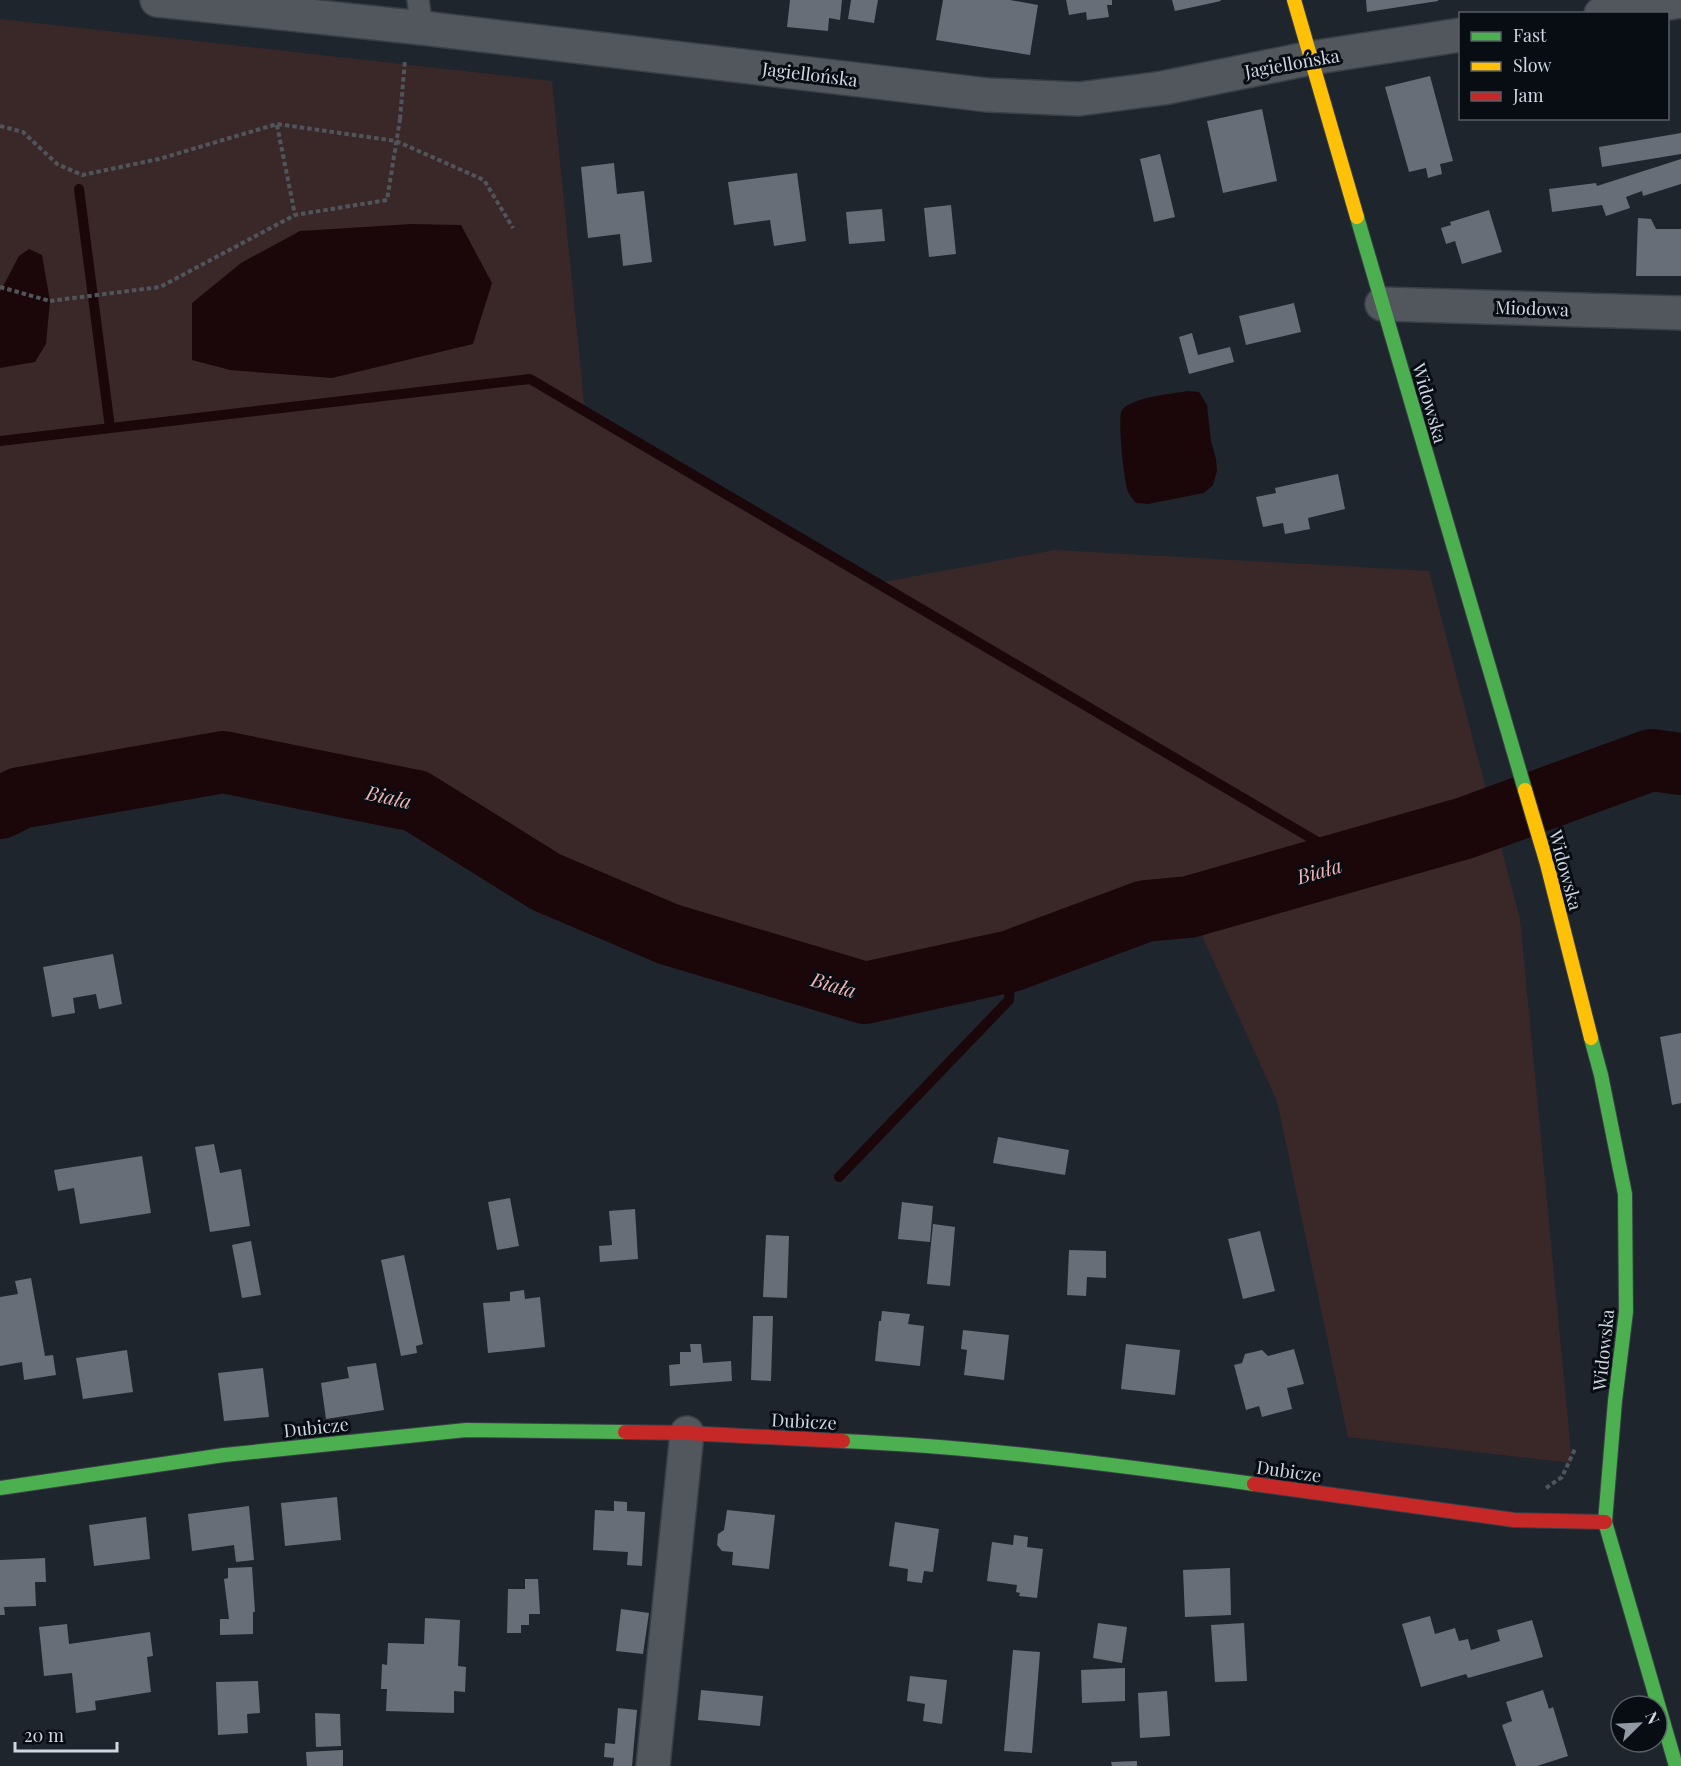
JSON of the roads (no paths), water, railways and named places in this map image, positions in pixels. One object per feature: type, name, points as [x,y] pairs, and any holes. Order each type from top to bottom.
[{"type":"street","name":"Jagiellońska","points":[[158,0],[416,18],[987,95],[1079,99],[1163,88],[1311,58],[1459,35]]},
{"type":"street","name":"Widowska","points":[[1294,0],[1547,864],[1601,1075],[1625,1194],[1626,1312],[1615,1401],[1605,1522],[1676,1766]]},
{"type":"street","points":[[1613,12],[1681,1]]},
{"type":"street","name":"Miodowa","points":[[1382,304],[1681,313]]},
{"type":"street","name":"Dubicze","points":[[0,1488],[224,1455],[466,1430],[687,1433],[914,1444],[1134,1467],[1514,1520],[1605,1522]]},
{"type":"street","points":[[653,1766],[687,1433]]},
{"type":"waterway","points":[[79,189],[110,428]]},
{"type":"waterway","points":[[0,441],[530,379],[1350,861]]},
{"type":"waterway","name":"Biała","points":[[0,808],[20,798],[223,762],[416,801],[546,882],[668,934],[865,993],[1011,961],[1145,911],[1189,907],[1465,828],[1651,760],[1681,764]]},
{"type":"waterway","points":[[839,1177],[1009,1000],[1011,961]]}]
